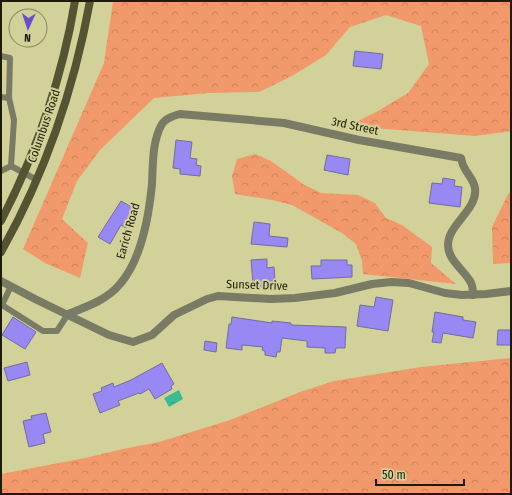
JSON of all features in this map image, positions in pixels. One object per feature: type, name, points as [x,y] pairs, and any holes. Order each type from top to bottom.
[{"type":"main road","name":"Columbus Road","points":[[1,221],[24,173],[48,110],[62,65],[75,1]]},
{"type":"main road","name":"Columbus Road","points":[[1,252],[37,180],[57,130],[72,82],[90,1]]},
{"type":"street","name":"3rd Street","points":[[151,193],[153,158],[159,131],[163,123],[168,118],[180,114],[284,123],[359,140],[462,158],[463,166],[475,187],[475,197],[449,238],[448,246],[450,254],[471,282],[473,295]]},
{"type":"street","name":"Earich Road","points":[[68,314],[90,306],[113,292],[126,276],[136,255],[151,193]]},
{"type":"street","name":"Sunset Drive","points":[[1,281],[109,335],[133,342],[152,335],[174,315],[207,299],[218,296],[270,299],[295,298],[335,293],[372,284],[391,282],[409,283],[447,294],[473,295],[511,291]]},
{"type":"lane","points":[[1,56],[10,58],[9,98],[14,120],[11,166]]},
{"type":"lane","points":[[1,97],[9,98]]},
{"type":"lane","points":[[11,166],[37,180]]},
{"type":"lane","points":[[1,171],[11,166]]},
{"type":"lane","points":[[11,286],[1,306],[43,331],[57,331],[68,314]]},
{"type":"green space","points":[[113,1],[511,1],[511,131],[475,136],[348,126],[378,111],[408,93],[429,64],[421,26],[386,15],[350,27],[326,55],[292,76],[259,92],[208,93],[154,98],[100,150],[77,181],[62,219],[88,243],[80,278],[45,263],[23,249],[104,63]]},
{"type":"green space","points":[[255,154],[271,161],[303,184],[321,193],[358,195],[375,203],[386,218],[402,225],[432,247],[431,263],[456,284],[363,274],[362,261],[356,244],[342,233],[292,205],[235,194],[232,176],[237,159]]},
{"type":"green space","points":[[511,192],[511,263],[493,264],[492,227],[508,194]]},
{"type":"green space","points":[[511,358],[511,494],[1,494],[1,474],[159,442],[230,420],[300,392],[334,381],[421,367]]},
{"type":"water","points":[[179,390],[183,399],[169,407],[164,398]]},
{"type":"building","points":[[355,51],[383,54],[381,69],[353,66]]},
{"type":"building","points":[[176,140],[192,142],[190,158],[197,159],[196,165],[201,166],[200,176],[180,174],[180,169],[173,168]]},
{"type":"building","points":[[327,155],[350,159],[348,175],[324,170]]},
{"type":"building","points":[[443,178],[455,180],[454,186],[462,187],[460,207],[429,203],[432,183],[442,184]]},
{"type":"building","points":[[121,201],[137,210],[126,228],[121,225],[110,244],[98,237]]},
{"type":"building","points":[[254,222],[270,224],[269,236],[288,238],[287,247],[251,244]]},
{"type":"building","points":[[267,259],[267,268],[274,267],[275,281],[265,282],[265,287],[257,288],[256,283],[253,283],[251,260]]},
{"type":"building","points":[[321,260],[347,260],[347,265],[352,265],[352,277],[312,279],[311,266],[321,266]]},
{"type":"building","points":[[376,297],[393,300],[388,331],[357,326],[360,305],[374,307]]},
{"type":"building","points":[[435,312],[463,317],[463,320],[476,322],[473,338],[443,333],[441,343],[432,342]]},
{"type":"building","points":[[13,317],[36,332],[25,349],[2,335]]},
{"type":"building","points":[[232,317],[272,323],[272,321],[291,323],[291,325],[346,327],[345,348],[336,348],[335,353],[325,353],[325,348],[307,347],[307,341],[282,338],[280,352],[277,352],[276,357],[265,355],[265,351],[262,350],[263,347],[242,345],[242,350],[226,348],[229,324],[231,324]]},
{"type":"building","points":[[498,330],[511,330],[511,345],[497,345]]},
{"type":"building","points":[[205,341],[217,343],[216,352],[204,350]]},
{"type":"building","points":[[27,362],[30,375],[8,381],[4,368]]},
{"type":"building","points":[[162,363],[174,384],[171,386],[172,389],[155,399],[149,389],[140,394],[139,393],[118,401],[120,405],[100,413],[93,394],[102,391],[101,388],[113,383],[114,387],[131,380]]},
{"type":"building","points":[[46,413],[51,432],[43,434],[45,443],[29,447],[23,421],[32,419],[31,416]]}]
